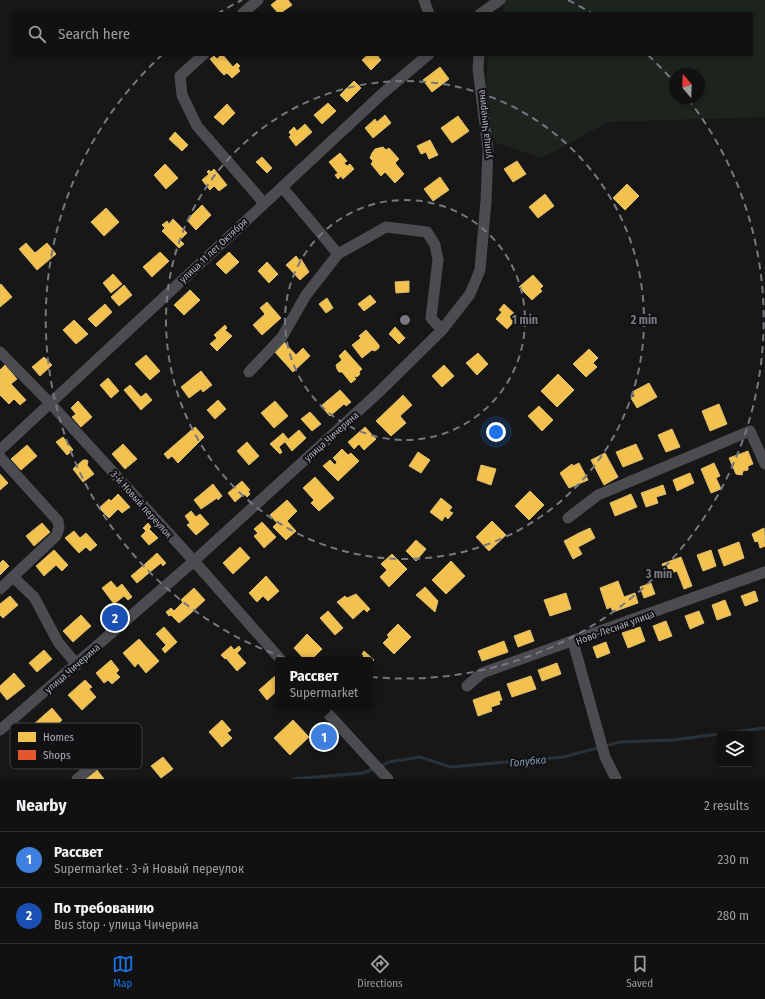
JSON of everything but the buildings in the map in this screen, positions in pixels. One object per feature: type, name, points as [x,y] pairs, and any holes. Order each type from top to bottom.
[{"type":"street","points":[[244,12],[258,0]]},
{"type":"street","points":[[424,0],[428,12]]},
{"type":"street","points":[[483,12],[493,4]]},
{"type":"street","points":[[202,56],[180,76],[182,95],[197,126],[264,203]]},
{"type":"street","name":"улица 11 лет Октября","points":[[0,450],[382,94],[427,56]]},
{"type":"street","name":"улица Чичерина","points":[[0,730],[194,561],[378,393],[442,330],[470,294],[480,270],[486,201],[488,149],[478,69],[478,56]]},
{"type":"street","points":[[282,187],[338,254]]},
{"type":"street","points":[[249,372],[282,337],[306,295],[338,254],[386,227],[427,232],[435,245],[438,260],[431,318],[442,330]]},
{"type":"street","name":"3-й Новый переулок","points":[[0,352],[50,403],[194,561],[278,657]]},
{"type":"street","points":[[568,518],[598,495],[750,431],[765,464]]},
{"type":"street","points":[[0,458],[58,521],[59,528],[56,536],[0,589]]},
{"type":"street","name":"Ново-Лесная улица","points":[[467,686],[482,673],[573,642],[765,572]]},
{"type":"street","points":[[14,577],[34,597],[58,642],[76,664]]},
{"type":"street","points":[[573,642],[605,757],[616,779]]},
{"type":"street","points":[[323,709],[384,776]]},
{"type":"street","points":[[77,779],[90,769]]},
{"type":"shaded area","points":[[503,0],[765,0],[765,117],[608,122],[542,158],[494,142],[486,87],[488,56],[753,56],[753,12],[503,12],[505,9]]},
{"type":"waterway","name":"Голубка","points":[[381,766],[389,762],[420,757],[451,767],[563,757],[620,742],[673,740],[765,728]]},
{"type":"waterway","name":"Голубка","points":[[293,779],[363,773],[375,768]]},
{"type":"place","name":"По требованию","points":[[115,618]]},
{"type":"place","name":"Рассвет","points":[[324,737]]}]
